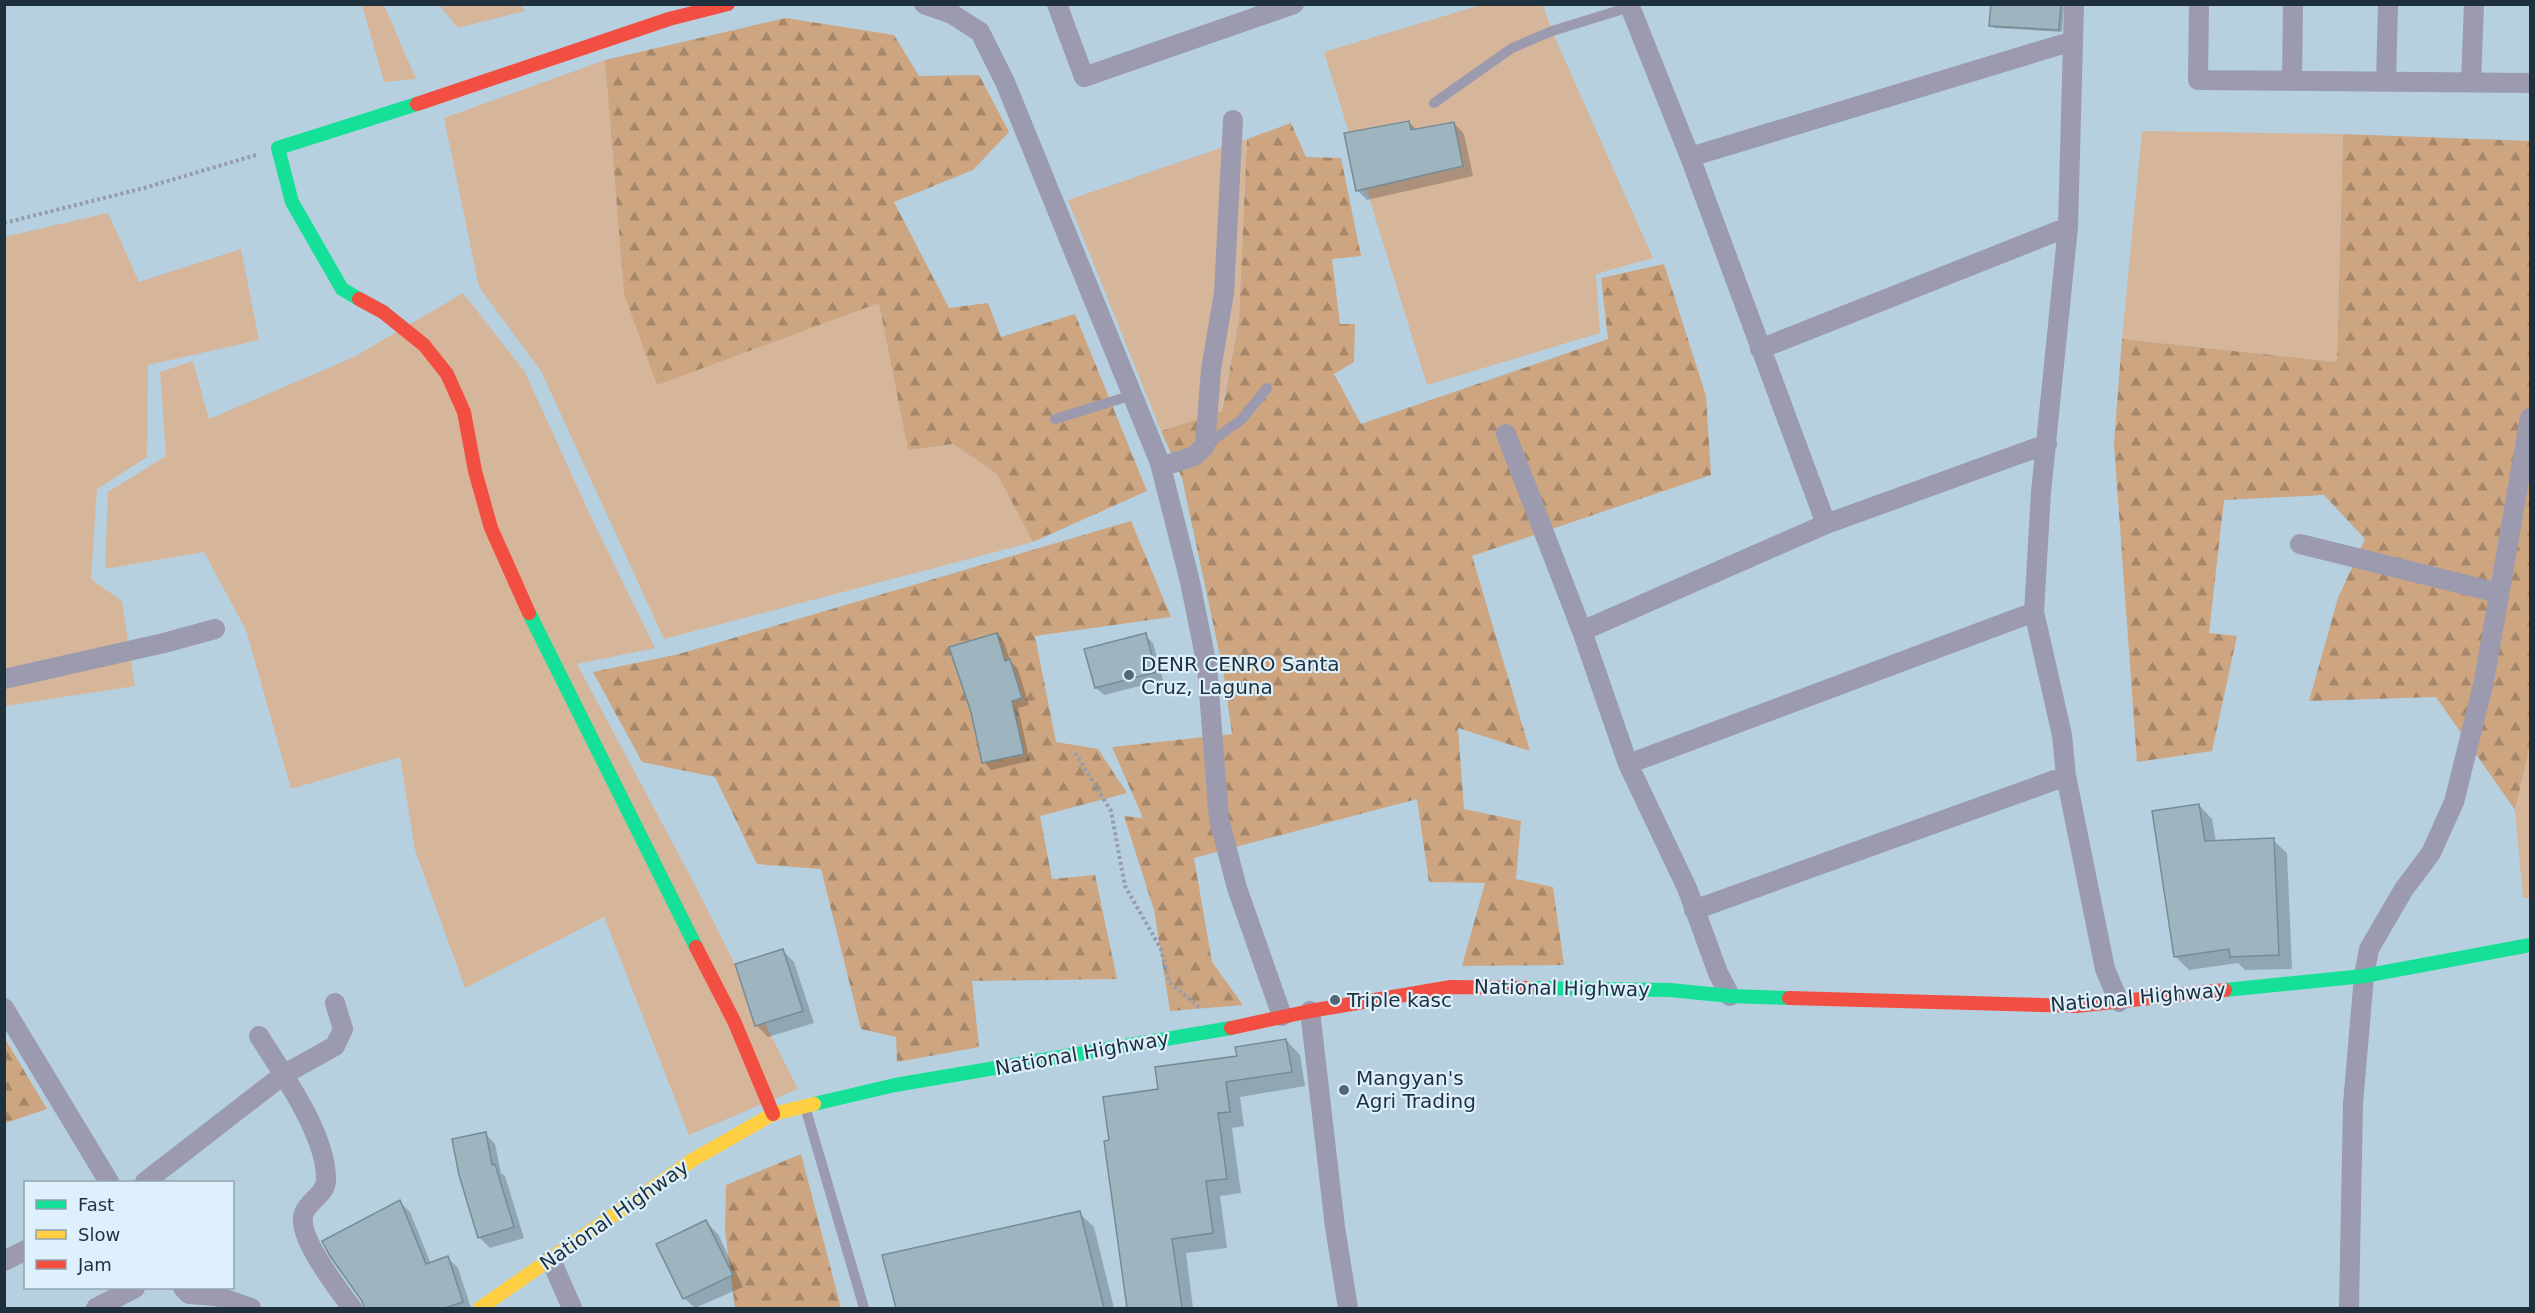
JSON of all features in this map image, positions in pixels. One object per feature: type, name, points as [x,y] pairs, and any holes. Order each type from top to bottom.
[{"type":"main road","points":[[728,4],[669,19],[433,99],[278,148],[292,202],[342,290],[383,312],[424,345],[447,374],[464,412],[475,471],[491,528],[540,637],[734,1021],[773,1114]]},
{"type":"main road","name":"National Highway","points":[[480,1308],[694,1159],[773,1114],[895,1085],[1221,1030],[1310,1011],[1451,987],[1670,990],[1730,996],[2064,1006],[2364,976],[2530,945]]},
{"type":"street","points":[[924,4],[952,14],[980,32],[1005,82],[1161,466],[1190,582],[1207,666],[1219,819],[1237,888],[1282,1016]]},
{"type":"street","points":[[1057,4],[1084,77],[1263,9],[1294,4]]},
{"type":"street","points":[[2074,4],[2068,227],[2041,492],[2034,612],[2062,735],[2066,776],[2105,969],[2119,1002]]},
{"type":"street","points":[[2199,4],[2198,80],[2530,83]]},
{"type":"street","points":[[2292,81],[2293,4]]},
{"type":"street","points":[[2386,82],[2388,4]]},
{"type":"street","points":[[2471,82],[2474,4]]},
{"type":"street","points":[[1632,5],[1826,524]]},
{"type":"street","points":[[1690,157],[2073,41]]},
{"type":"street","points":[[1161,466],[1194,456],[1205,446],[1211,370],[1224,293],[1233,120]]},
{"type":"street","points":[[1760,349],[2068,227]]},
{"type":"street","points":[[2349,1308],[2353,1104],[2364,976],[2369,949],[2404,889],[2432,853],[2454,802],[2484,681],[2530,418]]},
{"type":"street","points":[[1506,434],[1582,631],[1629,764],[1687,888],[1718,973],[1730,996]]},
{"type":"street","points":[[1582,631],[1826,524],[2047,444]]},
{"type":"street","points":[[2300,544],[2499,593]]},
{"type":"street","points":[[1629,764],[2034,612]]},
{"type":"street","points":[[4,680],[164,644],[215,629]]},
{"type":"street","points":[[1694,910],[2066,776]]},
{"type":"street","points":[[146,1181],[283,1075],[335,1046],[343,1029],[335,1003]]},
{"type":"street","points":[[4,1008],[108,1181]]},
{"type":"street","points":[[1310,1011],[1335,1227],[1348,1308]]},
{"type":"street","points":[[259,1036],[308,1115],[323,1161],[326,1179],[325,1188],[304,1213],[303,1227],[308,1242],[352,1308]]},
{"type":"street","points":[[4,1261],[24,1251]]},
{"type":"street","points":[[551,1260],[572,1308]]},
{"type":"street","points":[[96,1308],[131,1289]]},
{"type":"street","points":[[185,1289],[189,1294],[216,1296],[250,1308]]},
{"type":"lane","points":[[1434,103],[1512,48],[1552,31],[1632,5]]},
{"type":"lane","points":[[1205,446],[1242,419],[1267,388]]},
{"type":"lane","points":[[1055,419],[1133,395]]},
{"type":"lane","points":[[806,1107],[864,1308]]},
{"type":"path","points":[[4,223],[144,188],[278,148]]},
{"type":"path","points":[[1075,753],[1111,811],[1125,886],[1161,949],[1168,982],[1195,1002],[1221,1030]]},
{"type":"shaded area","points":[[362,5],[384,5],[416,79],[384,82]]},
{"type":"shaded area","points":[[439,5],[521,5],[525,11],[458,28]]},
{"type":"shaded area","points":[[1481,5],[1543,5],[1552,31],[1653,258],[1596,274],[1600,333],[1427,385],[1324,52]]},
{"type":"shaded area","points":[[605,60],[624,294],[879,303],[908,449],[953,444],[997,474],[1033,542],[664,639],[541,371],[479,287],[444,118]]},
{"type":"shaded area","points":[[2142,131],[2343,134],[2337,362],[2122,339]]},
{"type":"shaded area","points":[[1247,139],[1239,319],[1221,412],[1161,431],[1068,200]]},
{"type":"shaded area","points":[[108,213],[139,282],[241,249],[259,340],[148,365],[147,457],[97,489],[91,579],[122,601],[135,686],[5,706],[4,237]]},
{"type":"shaded area","points":[[463,293],[525,372],[590,515],[655,648],[577,664],[694,883],[798,1089],[689,1135],[604,917],[465,988],[415,850],[400,757],[291,789],[246,630],[204,552],[105,569],[108,492],[166,456],[160,372],[193,361],[209,419],[354,357]]},
{"type":"shaded area","points":[[2530,746],[2530,898],[2523,898],[2515,810]]},
{"type":"green space","points":[[786,18],[894,35],[919,76],[979,75],[1009,132],[973,170],[894,202],[949,308],[988,303],[1001,337],[1075,314],[1147,491],[1033,542],[997,474],[953,444],[908,450],[879,303],[657,385],[624,294],[605,60]]},
{"type":"green space","points":[[1291,123],[1306,157],[1341,158],[1361,256],[1332,259],[1340,324],[1355,324],[1354,362],[1334,374],[1361,424],[1608,339],[1601,278],[1664,264],[1706,396],[1711,475],[1472,556],[1530,751],[1458,728],[1464,809],[1521,821],[1516,879],[1553,887],[1564,965],[1462,966],[1485,883],[1429,882],[1417,799],[1194,858],[1212,962],[1243,1005],[1170,1011],[1154,910],[1124,816],[1143,818],[1112,747],[1232,734],[1223,670],[1182,478],[1161,431],[1222,411],[1239,319],[1247,139]]},
{"type":"green space","points":[[2343,134],[2530,141],[2530,746],[2515,810],[2436,697],[2309,701],[2338,598],[2365,539],[2324,495],[2224,500],[2209,633],[2237,636],[2212,751],[2137,762],[2114,444],[2122,339],[2337,362]]},
{"type":"green space","points":[[1131,521],[1171,617],[1035,636],[1056,742],[1098,749],[1127,793],[1040,816],[1052,879],[1095,875],[1117,979],[972,981],[979,1047],[897,1062],[896,1037],[861,1029],[821,869],[757,864],[715,777],[642,762],[593,672],[679,654]]},
{"type":"green space","points":[[4,1037],[47,1109],[5,1123],[4,1123]]},
{"type":"green space","points":[[801,1154],[841,1308],[735,1308],[725,1231],[726,1185]]},
{"type":"building","points":[[1991,4],[2061,4],[2059,30],[1989,26]]},
{"type":"building","points":[[1409,121],[1411,130],[1454,122],[1463,166],[1356,191],[1344,133]]},
{"type":"building","points":[[997,633],[1005,661],[1010,659],[1022,698],[1012,701],[1024,754],[982,763],[971,712],[949,647]]},
{"type":"building","points":[[1146,633],[1156,672],[1095,688],[1084,649]]},
{"type":"building","points":[[2199,804],[2205,841],[2274,838],[2279,955],[2230,957],[2229,949],[2174,957],[2152,811]]},
{"type":"building","points":[[783,949],[803,1011],[755,1026],[735,964]]},
{"type":"building","points":[[1286,1039],[1292,1072],[1226,1082],[1230,1112],[1218,1113],[1227,1179],[1206,1181],[1213,1233],[1172,1239],[1182,1308],[1127,1308],[1104,1141],[1109,1140],[1103,1097],[1158,1089],[1155,1067],[1237,1056],[1235,1047]]},
{"type":"building","points":[[486,1132],[492,1165],[495,1164],[514,1227],[478,1238],[459,1175],[452,1139]]},
{"type":"building","points":[[400,1200],[426,1264],[448,1256],[463,1302],[445,1308],[364,1308],[362,1301],[330,1256],[322,1241]]},
{"type":"building","points":[[1080,1211],[1104,1308],[896,1308],[882,1255]]},
{"type":"building","points":[[706,1220],[733,1275],[683,1299],[656,1244]]},
{"type":"traffic: fast","points":[[359,299],[342,289],[292,202],[278,148],[417,104]]},
{"type":"traffic: fast","points":[[529,613],[696,947]]},
{"type":"traffic: fast","points":[[2225,990],[2364,976],[2530,945]]},
{"type":"traffic: fast","points":[[1528,988],[1670,990],[1730,996],[1789,998]]},
{"type":"traffic: fast","points":[[814,1104],[895,1085],[1231,1028]]},
{"type":"traffic: slow","points":[[480,1308],[694,1159],[773,1114],[814,1104]]},
{"type":"traffic: jam","points":[[417,104],[669,19],[728,4]]},
{"type":"traffic: jam","points":[[359,299],[383,312],[424,345],[447,374],[464,412],[475,471],[491,528],[529,613]]},
{"type":"traffic: jam","points":[[696,947],[734,1021],[773,1114]]},
{"type":"traffic: jam","points":[[1231,1028],[1310,1011],[1451,987],[1528,988]]},
{"type":"traffic: jam","points":[[1789,998],[2076,1006],[2225,990]]},
{"type":"place","name":"DENR CENRO Santa Cruz, Laguna","points":[[1129,675]]},
{"type":"place","name":"Triple kasc","points":[[1335,1000]]},
{"type":"place","name":"Mangyan's Agri Trading","points":[[1344,1090]]}]
